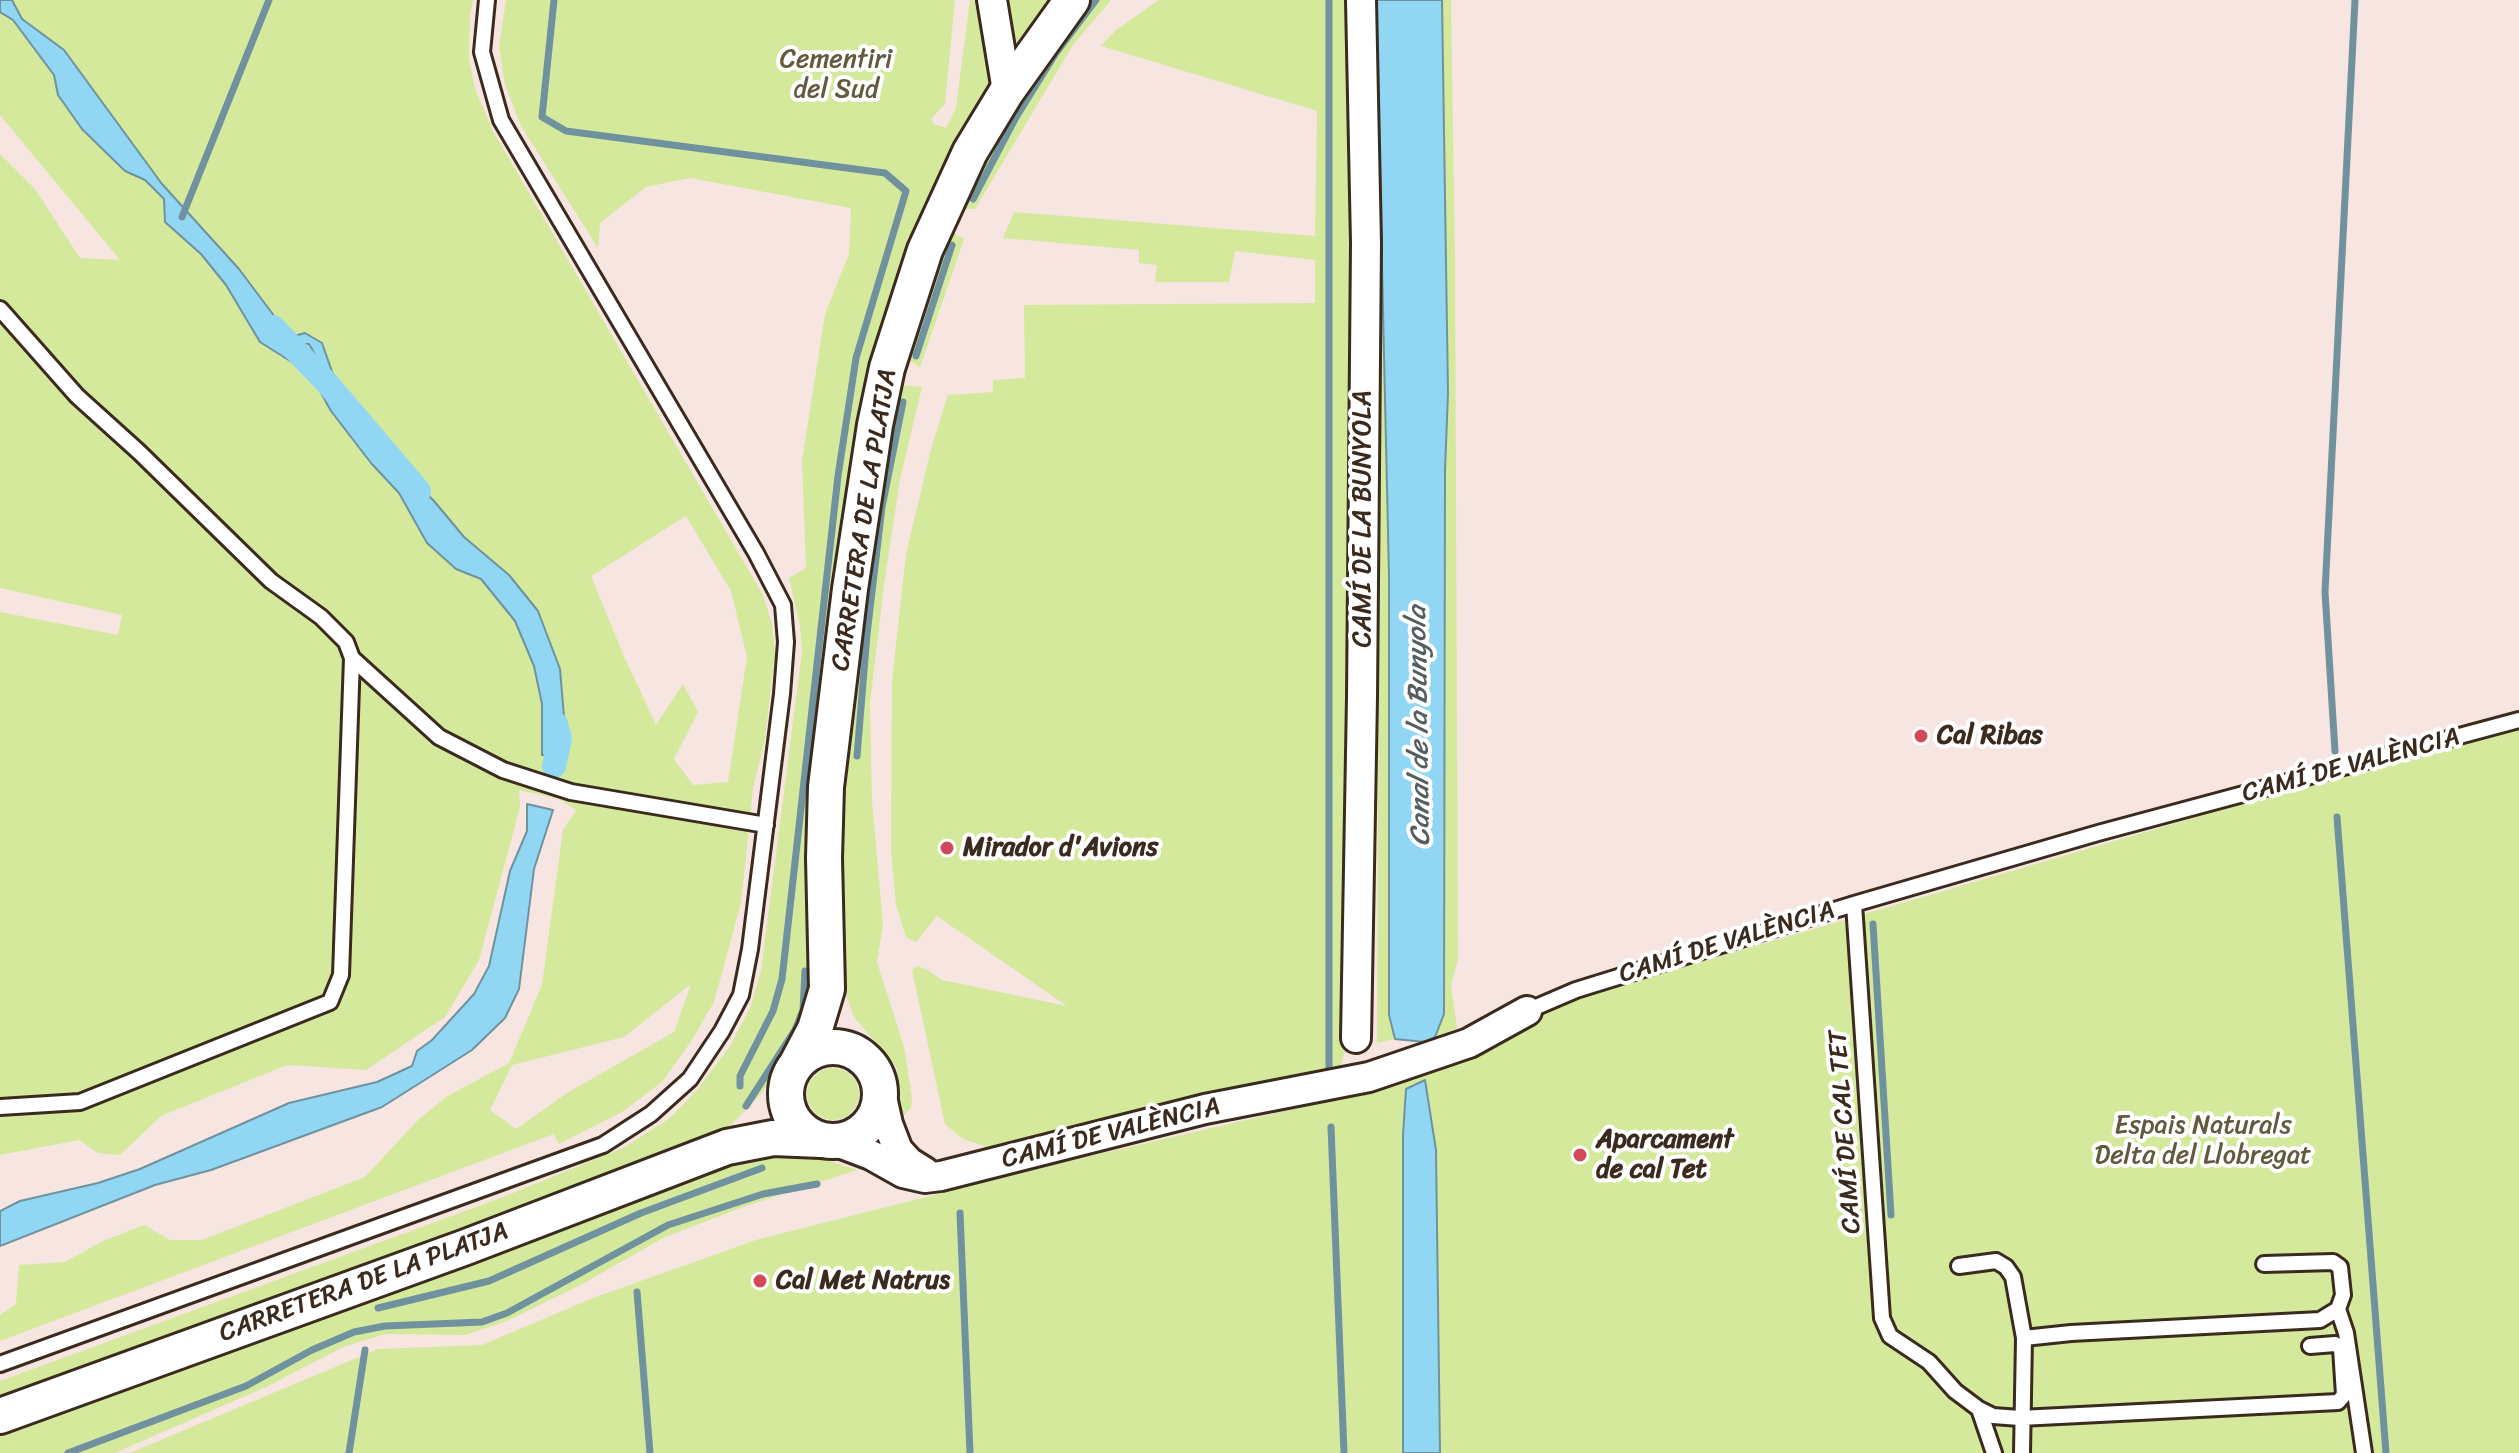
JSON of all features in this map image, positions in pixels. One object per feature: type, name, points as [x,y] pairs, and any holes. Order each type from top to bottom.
[{"type":"street","points":[[992,0],[1007,91]]},
{"type":"street","name":"CARRETERA DE LA PLATJA","points":[[727,1147],[756,1119],[792,1071],[815,1029],[827,989],[826,787],[850,589],[875,425],[887,368],[925,250],[970,152],[1007,91],[1072,0]]},
{"type":"street","name":"CAMÍ DE LA BUNYOLA","points":[[1356,1038],[1366,243],[1361,0]]},
{"type":"street","name":"CARRETERA DE LA PLATJA","points":[[827,989],[845,1027],[875,1076]]},
{"type":"street","name":"CAMÍ DE VALÈNCIA","points":[[828,1140],[861,1150],[903,1173],[925,1178],[941,1176],[1205,1109],[1380,1073],[1458,1047],[1527,1011]]},
{"type":"street","points":[[875,1076],[880,1102],[869,1125],[847,1139],[828,1140],[809,1135],[791,1116],[786,1090],[792,1071],[806,1055],[832,1046],[859,1054],[875,1076],[898,1150],[924,1172],[941,1176]]},
{"type":"street","name":"CARRETERA DE LA PLATJA","points":[[0,1416],[451,1252],[727,1147],[773,1138],[828,1140]]},
{"type":"lane","points":[[0,1364],[603,1145],[651,1114],[690,1079],[722,1031],[741,995],[750,949],[782,694],[786,642],[783,605],[756,553],[501,120],[482,52],[487,0]]},
{"type":"lane","points":[[0,309],[77,396],[271,581],[321,617],[346,642],[352,658],[341,975],[330,1002],[80,1102],[0,1107]]},
{"type":"lane","points":[[352,658],[439,737],[503,770],[571,792],[766,825]]},
{"type":"lane","name":"CAMÍ DE VALÈNCIA","points":[[1527,1011],[1576,990],[1854,904],[2098,833],[2519,720]]},
{"type":"lane","name":"CAMÍ DE CAL TET","points":[[1854,904],[1882,1318],[1890,1336],[1929,1362],[1955,1391],[1979,1409]]},
{"type":"lane","points":[[1959,1266],[1996,1261],[2006,1267],[2013,1277],[2024,1338],[2020,1418],[2022,1453]]},
{"type":"lane","points":[[2264,1264],[2333,1262],[2340,1267],[2343,1295],[2338,1309],[2346,1333],[2364,1453]]},
{"type":"lane","points":[[2024,1338],[2320,1320],[2338,1309]]},
{"type":"lane","points":[[1979,1409],[1993,1416],[2020,1418],[2338,1402],[2344,1395],[2341,1348],[2335,1344],[2310,1346]]},
{"type":"lane","points":[[1979,1409],[1994,1453]]},
{"type":"green space","points":[[12,0],[473,0],[469,58],[475,89],[493,131],[763,595],[772,624],[775,652],[765,739],[753,788],[741,903],[714,1002],[662,1082],[622,1112],[559,1144],[554,1134],[0,1341],[0,1315],[16,1304],[19,1265],[65,1262],[103,1241],[144,1225],[170,1240],[202,1240],[365,1177],[417,1121],[446,1097],[509,1063],[542,985],[563,830],[576,810],[559,799],[519,790],[520,807],[479,960],[445,1017],[366,1070],[287,1065],[161,1116],[120,1155],[98,1153],[79,1140],[0,1155],[0,612],[118,635],[122,615],[0,588],[0,154],[35,189],[80,258],[120,260],[0,115],[0,12],[13,20],[54,75],[58,95],[125,171],[145,180],[164,199],[165,222],[201,254],[298,364],[293,353],[299,344],[309,344],[322,367],[310,373],[371,463],[399,493],[427,543],[456,569],[481,579],[515,621],[534,666],[542,704],[541,742],[557,756],[538,611],[509,575],[464,537],[434,501],[370,438],[336,383],[322,343],[294,336],[281,325],[239,269],[162,184],[64,50],[22,19]],"holes":[[[686,516],[731,591],[747,657],[728,782],[693,785],[674,759],[698,712],[683,684],[656,725],[591,576]],[[691,984],[674,1032],[567,1093],[516,1129],[490,1110],[512,1065],[624,1037]]]},
{"type":"green space","name":"Cementiri del Sud","points":[[506,0],[955,0],[945,104],[931,119],[934,124],[946,128],[956,108],[970,0],[981,0],[990,79],[988,95],[940,176],[917,227],[886,312],[866,396],[812,1007],[761,1094],[732,1124],[693,1146],[0,1402],[0,1381],[498,1199],[623,1148],[670,1118],[697,1090],[730,1046],[750,1008],[761,971],[802,651],[789,578],[806,568],[802,461],[825,314],[849,254],[851,208],[690,178],[646,187],[600,223],[598,248],[521,126],[505,85],[499,46]]},
{"type":"green space","points":[[1053,0],[1012,56],[1003,2]]},
{"type":"green space","points":[[1085,0],[1111,0],[1073,45],[975,209],[966,209],[963,197],[986,153]]},
{"type":"green space","points":[[1159,0],[1347,0],[1354,376],[1345,1049],[1339,1075],[990,1148],[963,1139],[945,1124],[912,970],[917,966],[942,980],[1067,1006],[937,916],[916,942],[906,937],[896,905],[891,850],[892,682],[906,554],[932,445],[948,395],[993,392],[993,380],[1025,378],[1024,305],[1315,303],[1315,260],[1235,251],[1229,282],[1155,282],[1157,265],[1139,263],[1139,250],[1003,238],[1014,212],[1315,236],[1317,111],[1101,46],[1116,30]]},
{"type":"green space","points":[[1374,0],[1395,0],[1400,1019],[1395,1039],[1377,1043],[1380,265]]},
{"type":"green space","points":[[1433,0],[1451,0],[1458,960],[1451,985],[1457,1028],[1435,1037]]},
{"type":"green space","points":[[946,233],[954,233],[964,239],[920,367],[902,356]]},
{"type":"green space","points":[[894,387],[922,387],[900,479],[870,703],[872,801],[883,925],[877,962],[904,1047],[912,1097],[911,1108],[899,1120],[897,1068],[854,1017],[843,986],[840,840],[861,611]]},
{"type":"green space","name":"Espais Naturals Delta del Llobregat","points":[[2519,728],[2519,1453],[130,1453],[378,1349],[482,1345],[593,1298],[756,1240],[1052,1165],[1341,1098],[1488,1043],[1528,1019],[1577,998],[2207,814]]},
{"type":"green space","points":[[833,1068],[851,1076],[859,1094],[851,1112],[833,1120],[815,1112],[807,1094],[815,1076]]},
{"type":"green space","points":[[794,1149],[857,1170],[743,1207],[663,1238],[584,1283],[507,1321],[465,1335],[385,1334],[343,1347],[268,1386],[115,1453],[0,1453],[0,1431],[718,1164]]},
{"type":"water","points":[[0,0],[12,0],[22,19],[64,50],[162,184],[239,269],[281,325],[294,336],[305,333],[322,343],[336,383],[370,438],[434,501],[464,537],[509,575],[538,611],[560,669],[567,753],[542,755],[542,704],[534,666],[515,621],[481,579],[456,569],[427,543],[399,493],[371,463],[331,411],[310,373],[322,367],[309,344],[299,344],[293,353],[298,366],[260,342],[226,285],[201,254],[165,222],[164,199],[145,180],[125,171],[82,129],[58,95],[54,75],[13,20],[0,12]]},
{"type":"water","name":"Canal de la Bunyola","points":[[1376,0],[1442,0],[1448,393],[1445,470],[1444,1014],[1435,1037],[1425,1042],[1395,1039],[1389,1015],[1389,576]]},
{"type":"water","points":[[527,804],[553,810],[534,869],[519,989],[505,1018],[472,1050],[382,1107],[211,1170],[155,1185],[0,1246],[0,1211],[20,1201],[98,1183],[140,1169],[289,1103],[377,1082],[412,1066],[417,1051],[432,1040],[474,994],[489,966],[510,871],[527,831]]},
{"type":"water","points":[[1425,1080],[1436,1150],[1440,1453],[1403,1453],[1403,1135],[1406,1089]]},
{"type":"waterway","points":[[182,217],[269,0]]},
{"type":"waterway","points":[[554,0],[542,117],[566,131],[885,173],[906,191],[856,358],[838,476],[782,979],[773,1011],[740,1076],[740,1086]]},
{"type":"waterway","points":[[973,199],[1015,119],[1056,53],[1096,0]]},
{"type":"waterway","points":[[1329,0],[1329,1071]]},
{"type":"waterway","points":[[2335,751],[2325,592],[2355,0]]},
{"type":"waterway","points":[[916,356],[952,245]]},
{"type":"waterway","points":[[273,327],[327,383],[419,491]]},
{"type":"waterway","points":[[857,756],[882,507],[903,402]]},
{"type":"waterway","points":[[554,766],[560,739],[556,724]]},
{"type":"waterway","points":[[2337,817],[2386,1453]]},
{"type":"waterway","points":[[1873,924],[1891,1215]]},
{"type":"waterway","points":[[746,1106],[795,1030],[803,1010],[805,971]]},
{"type":"waterway","points":[[1331,1127],[1344,1453]]},
{"type":"waterway","points":[[378,1308],[489,1281],[641,1213],[762,1168]]},
{"type":"waterway","points":[[68,1453],[246,1386],[312,1350],[354,1332],[385,1326],[482,1322],[507,1313],[668,1225],[763,1194],[817,1184]]},
{"type":"waterway","points":[[960,1213],[970,1453]]},
{"type":"waterway","points":[[637,1292],[650,1453]]},
{"type":"waterway","points":[[349,1453],[365,1350]]},
{"type":"place","name":"Cal Ribas","points":[[1921,736]]},
{"type":"place","name":"Mirador d'Avions","points":[[947,848]]},
{"type":"place","name":"Aparcament de cal Tet","points":[[1580,1155]]},
{"type":"place","name":"Cal Met Natrus","points":[[760,1281]]}]
